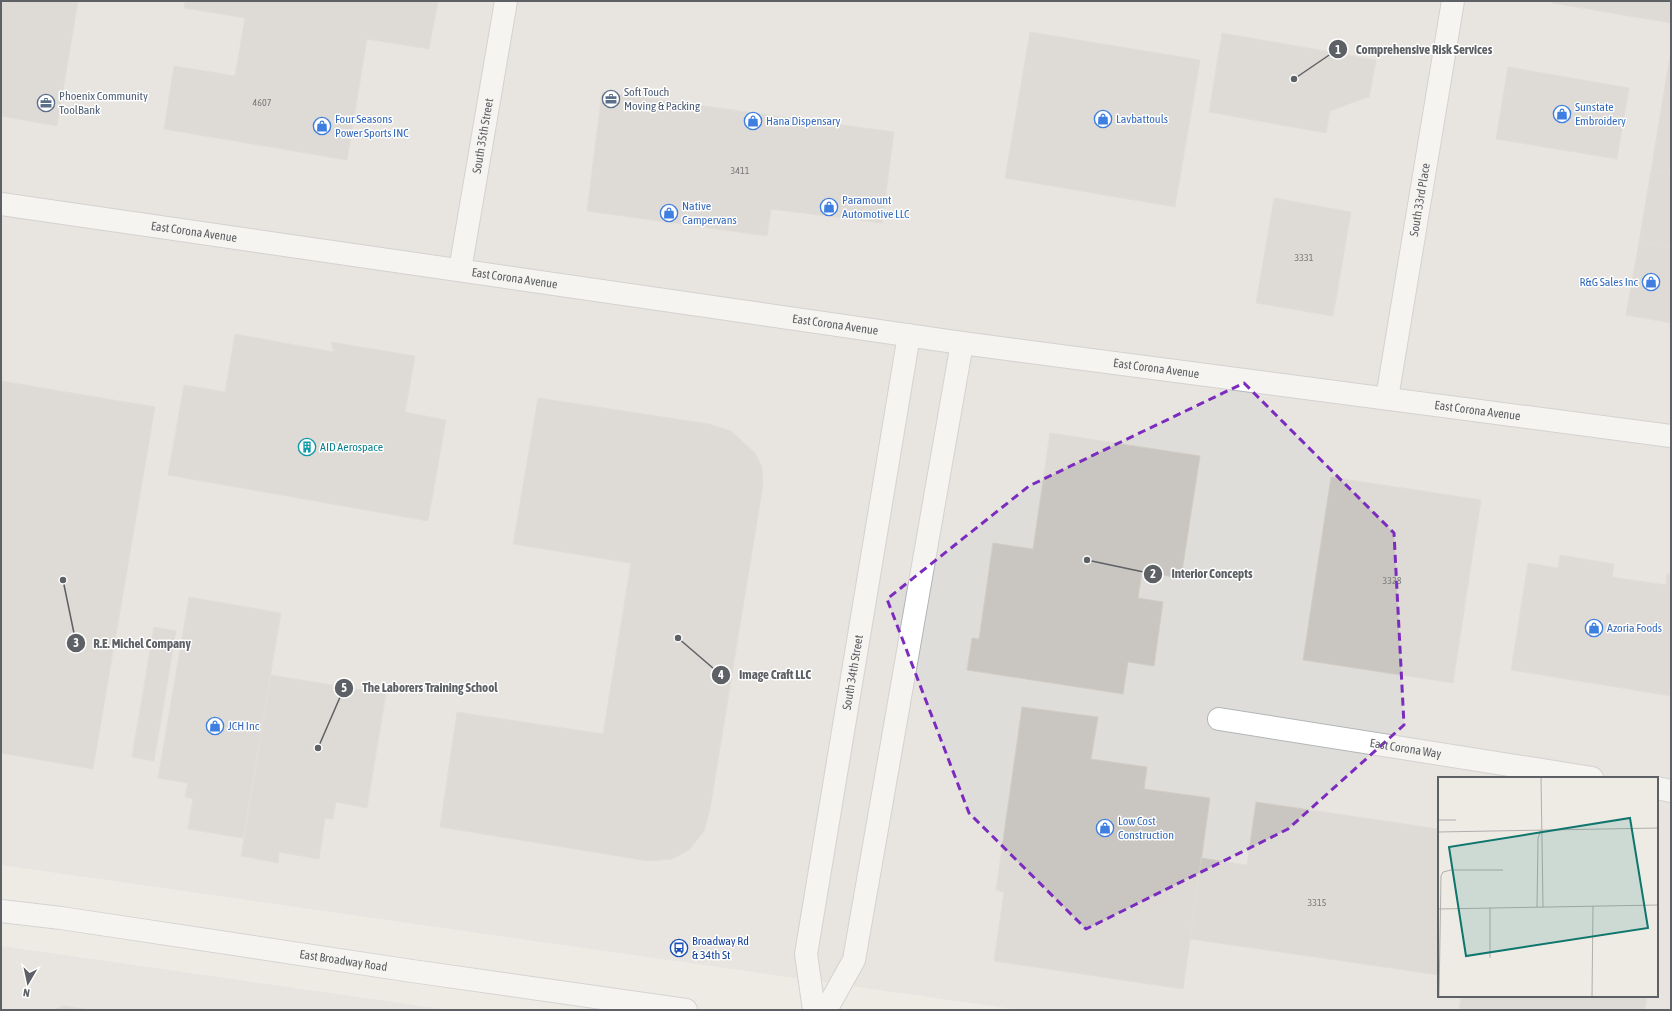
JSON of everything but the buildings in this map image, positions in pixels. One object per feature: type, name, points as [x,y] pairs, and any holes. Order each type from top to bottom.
[{"type":"street","name":"South 35th Street","points":[[460,270],[506,1]]},
{"type":"street","name":"South 33rd Place","points":[[1387,398],[1453,1]]},
{"type":"street","name":"East Corona Avenue","points":[[1,204],[962,343],[1671,436]]},
{"type":"street","name":"South 34th Street","points":[[814,1010],[806,954],[909,335]]},
{"type":"street","points":[[826,1010],[854,960],[962,343]]},
{"type":"street","name":"East Corona Way","points":[[1219,719],[1586,777]]},
{"type":"street","points":[[1658,788],[1671,791]]},
{"type":"street","name":"East Broadway Road","points":[[1,911],[61,918],[412,971],[686,1010]]},
{"type":"highlighted area","points":[[1244,383],[1394,533],[1404,725],[1288,829],[1086,929],[969,813],[887,599],[1029,486]]},
{"type":"shaded area","points":[[1,1],[1671,1],[1671,1010],[1020,1010],[1,865]]},
{"type":"shaded area","points":[[1,946],[449,1010],[1,1010]]},
{"type":"place","name":"Comprehensive Risk Services","points":[[1294,79]]},
{"type":"place","name":"Soft Touch Moving & Packing","points":[[611,99]]},
{"type":"place","name":"Phoenix Community ToolBank","points":[[46,103]]},
{"type":"place","name":"Sunstate Embroidery","points":[[1562,114]]},
{"type":"place","name":"Lavbattouls","points":[[1103,119]]},
{"type":"place","name":"Hana Dispensary","points":[[753,121]]},
{"type":"place","name":"Four Seasons Power Sports INC","points":[[322,126]]},
{"type":"place","name":"Paramount Automotive LLC","points":[[829,207]]},
{"type":"place","name":"Native Campervans","points":[[669,213]]},
{"type":"place","name":"R&G Sales Inc","points":[[1651,282]]},
{"type":"place","name":"AID Aerospace","points":[[307,447]]},
{"type":"place","name":"Interior Concepts","points":[[1087,560]]},
{"type":"place","name":"R.E. Michel Company","points":[[63,580]]},
{"type":"place","name":"Azoria Foods","points":[[1594,628]]},
{"type":"place","name":"Image Craft LLC","points":[[678,638]]},
{"type":"place","name":"JCH Inc","points":[[215,726]]},
{"type":"place","name":"The Laborers Training School","points":[[318,748]]},
{"type":"place","name":"Low Cost Construction","points":[[1105,828]]},
{"type":"place","name":"Broadway Rd & 34th St","points":[[679,948]]}]
